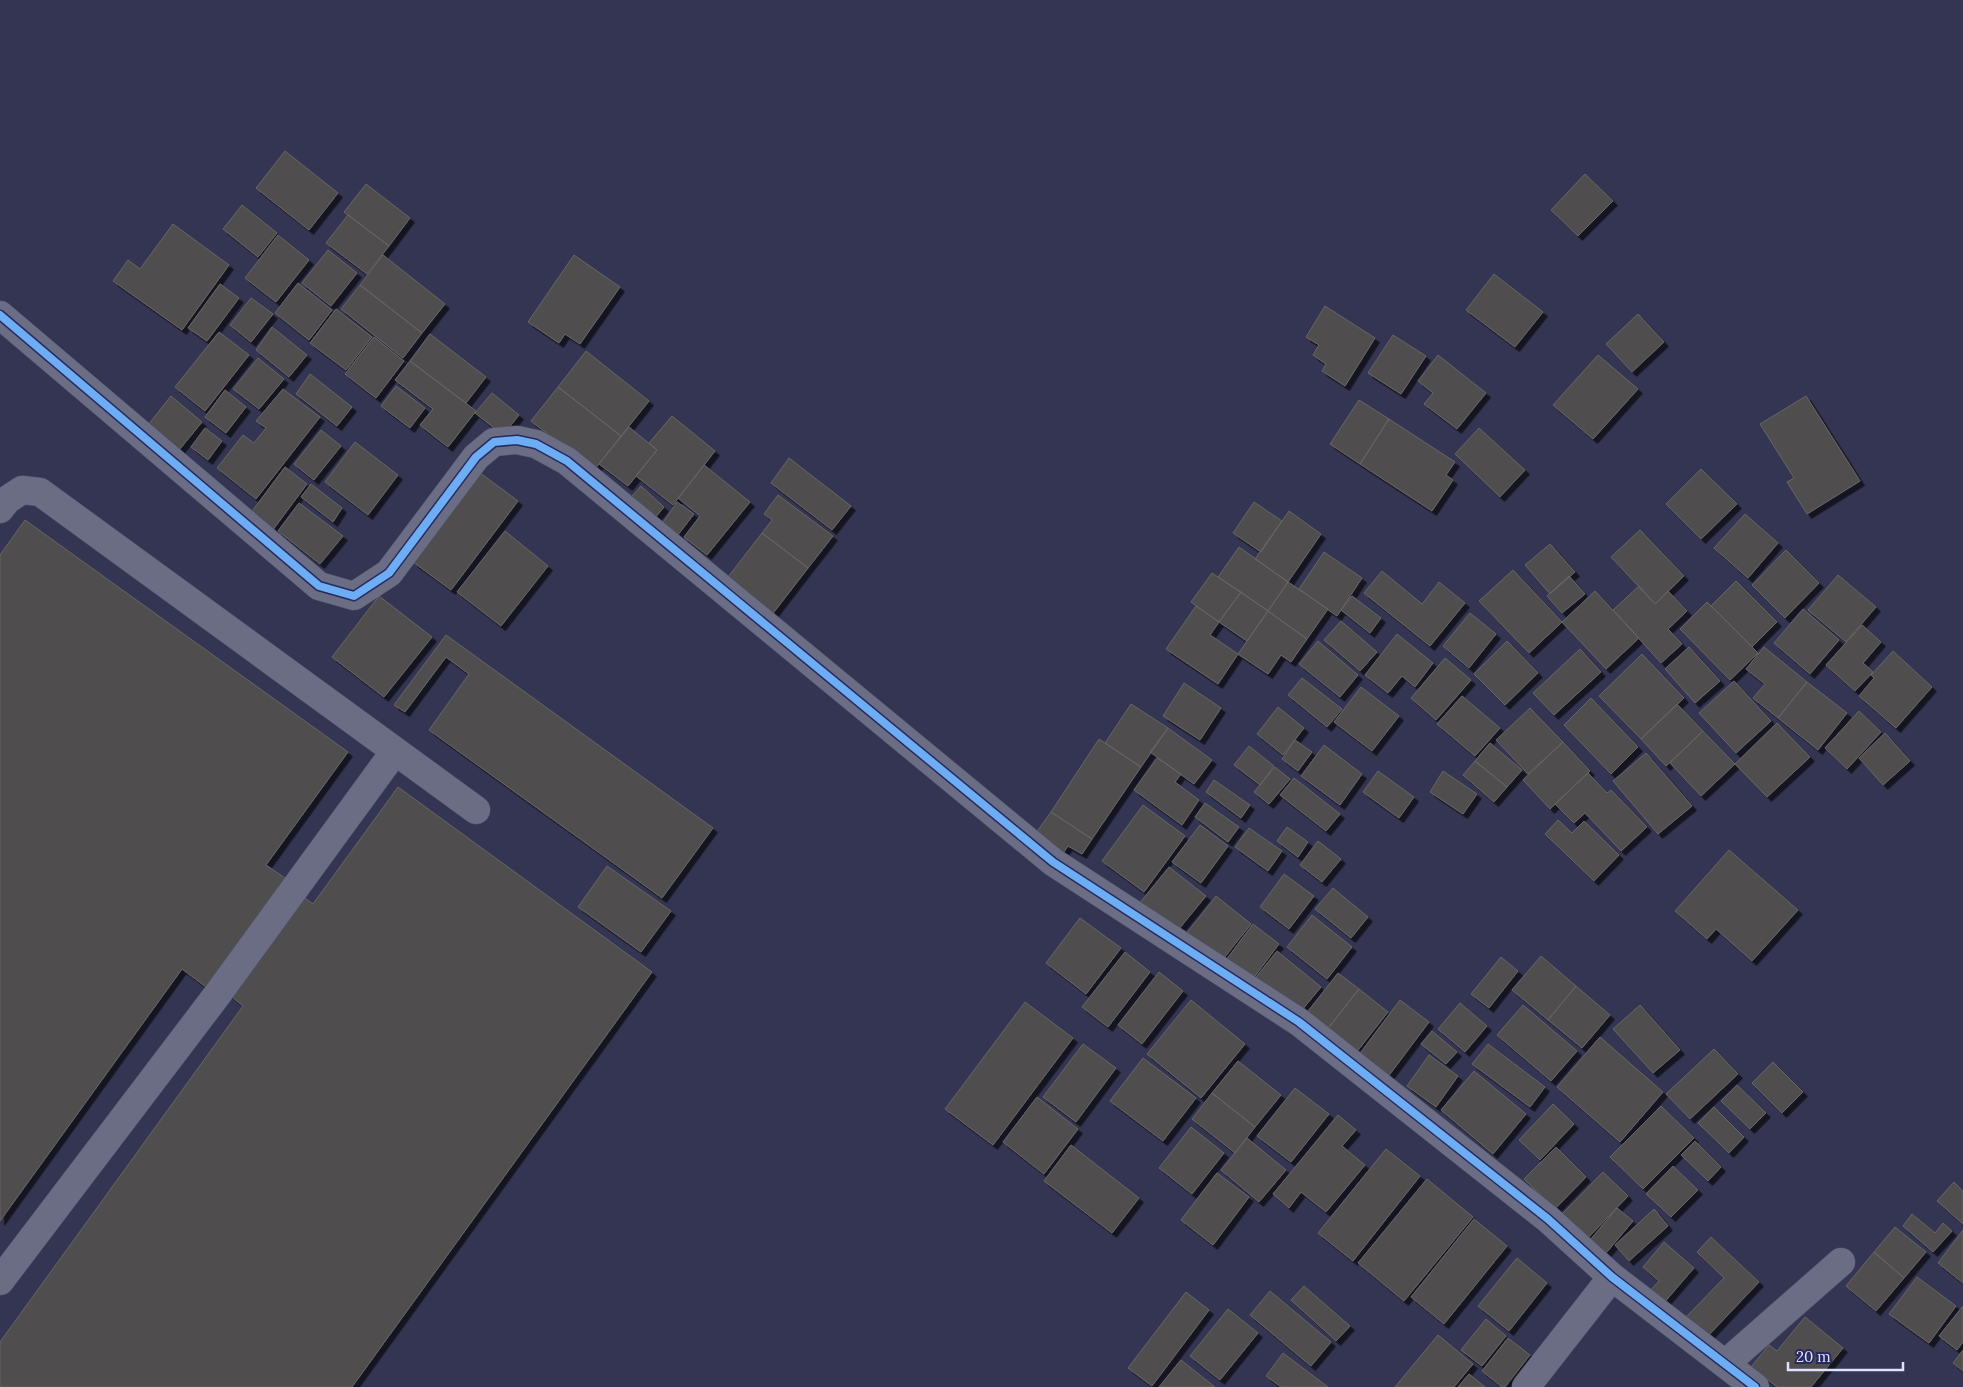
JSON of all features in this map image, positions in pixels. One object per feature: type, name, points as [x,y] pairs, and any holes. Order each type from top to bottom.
[{"type":"street","points":[[0,315],[319,586],[354,596],[389,573],[476,457],[494,442],[517,440],[536,444],[567,461],[1053,862],[1298,1022],[1548,1219],[1612,1277],[1755,1387]]},
{"type":"street","points":[[0,509],[7,500],[22,490],[40,492],[476,810]]},
{"type":"street","points":[[0,1281],[217,994],[395,751]]},
{"type":"street","points":[[1725,1364],[1841,1262]]},
{"type":"street","points":[[1526,1387],[1612,1277]]},
{"type":"building","points":[[285,151],[338,193],[309,230],[256,188]]},
{"type":"building","points":[[1585,174],[1613,201],[1578,236],[1551,210]]},
{"type":"building","points":[[366,184],[410,218],[389,246],[344,212]]},
{"type":"building","points":[[242,205],[277,233],[258,257],[223,229]]},
{"type":"building","points":[[348,215],[389,246],[367,274],[326,243]]},
{"type":"building","points":[[173,224],[229,265],[182,330],[113,281],[128,260],[140,269]]},
{"type":"building","points":[[278,235],[309,260],[276,302],[245,278]]},
{"type":"building","points":[[328,250],[357,273],[331,306],[302,283]]},
{"type":"building","points":[[383,255],[445,304],[422,333],[360,285]]},
{"type":"building","points":[[574,255],[620,287],[580,344],[565,334],[559,343],[528,322]]},
{"type":"building","points":[[1494,274],[1543,312],[1515,347],[1466,310]]},
{"type":"building","points":[[298,283],[332,310],[309,340],[275,313]]},
{"type":"building","points":[[220,284],[239,298],[207,341],[188,328]]},
{"type":"building","points":[[360,285],[422,333],[403,358],[341,309]]},
{"type":"building","points":[[251,298],[273,314],[251,342],[230,325]]},
{"type":"building","points":[[1325,306],[1375,338],[1345,386],[1322,371],[1326,364],[1313,355],[1319,345],[1306,337]]},
{"type":"building","points":[[336,309],[372,337],[346,370],[310,343]]},
{"type":"building","points":[[1638,314],[1664,342],[1632,372],[1606,344]]},
{"type":"building","points":[[272,327],[307,355],[289,377],[256,350]]},
{"type":"building","points":[[219,332],[249,355],[205,411],[175,387]]},
{"type":"building","points":[[430,334],[486,377],[466,403],[410,361]]},
{"type":"building","points":[[1393,335],[1426,356],[1401,394],[1368,373]]},
{"type":"building","points":[[374,337],[404,361],[376,398],[345,374]]},
{"type":"building","points":[[586,351],[649,401],[621,436],[558,387]]},
{"type":"building","points":[[1438,355],[1486,393],[1457,429],[1424,404],[1433,393],[1418,381]]},
{"type":"building","points":[[1598,355],[1638,389],[1593,439],[1553,405]]},
{"type":"building","points":[[258,358],[284,379],[259,409],[233,389]]},
{"type":"building","points":[[410,361],[476,411],[448,447],[420,425],[433,409],[395,380]]},
{"type":"building","points":[[310,374],[352,407],[337,426],[296,394]]},
{"type":"building","points":[[396,386],[425,408],[410,428],[381,406]]},
{"type":"building","points":[[558,387],[621,436],[590,475],[573,454],[531,421]]},
{"type":"building","points":[[283,389],[320,417],[256,499],[217,468],[243,435],[254,443],[266,428],[256,421]]},
{"type":"building","points":[[225,390],[246,407],[226,433],[205,417]]},
{"type":"building","points":[[492,393],[519,415],[503,435],[475,413]]},
{"type":"building","points":[[171,396],[202,422],[175,455],[144,430]]},
{"type":"building","points":[[1806,396],[1860,481],[1807,514],[1787,482],[1794,478],[1760,424]]},
{"type":"building","points":[[1359,400],[1389,419],[1360,464],[1330,444]]},
{"type":"building","points":[[672,416],[715,451],[673,505],[636,476],[657,450],[649,443]]},
{"type":"building","points":[[1389,419],[1455,462],[1446,475],[1453,480],[1432,511],[1360,464]]},
{"type":"building","points":[[629,427],[657,450],[628,486],[599,464]]},
{"type":"building","points":[[205,428],[222,441],[208,460],[191,447]]},
{"type":"building","points":[[1479,428],[1525,470],[1500,497],[1455,454]]},
{"type":"building","points":[[321,430],[341,446],[314,480],[294,464]]},
{"type":"building","points":[[355,442],[398,475],[368,515],[325,482]]},
{"type":"building","points":[[789,458],[851,506],[832,530],[771,483]]},
{"type":"building","points":[[704,465],[750,502],[707,555],[684,537],[700,516],[678,498]]},
{"type":"building","points":[[285,467],[307,484],[272,531],[250,514]]},
{"type":"building","points":[[1701,469],[1737,504],[1701,539],[1666,504]]},
{"type":"building","points":[[479,472],[518,501],[451,590],[413,562]]},
{"type":"building","points":[[311,484],[342,508],[333,522],[301,497]]},
{"type":"building","points":[[641,486],[664,507],[649,525],[625,504]]},
{"type":"building","points":[[778,495],[833,536],[808,568],[762,533],[772,520],[764,514]]},
{"type":"building","points":[[677,502],[694,514],[677,536],[661,525]]},
{"type":"building","points":[[1254,502],[1282,521],[1261,552],[1233,533]]},
{"type":"building","points":[[299,503],[343,536],[320,564],[278,531]]},
{"type":"building","points":[[1289,511],[1321,534],[1288,582],[1255,559]]},
{"type":"building","points":[[1745,514],[1778,543],[1748,578],[1714,548]]},
{"type":"building","points":[[25,520],[348,752],[266,865],[285,878],[206,987],[182,969],[0,1221],[0,555]]},
{"type":"building","points":[[1640,530],[1684,576],[1655,604],[1611,557]]},
{"type":"building","points":[[505,531],[548,566],[501,626],[457,592]]},
{"type":"building","points":[[762,533],[808,568],[771,616],[725,581]]},
{"type":"building","points":[[1550,544],[1575,572],[1550,594],[1525,565]]},
{"type":"building","points":[[1239,547],[1288,582],[1268,611],[1218,577]]},
{"type":"building","points":[[1786,550],[1819,583],[1785,618],[1752,585]]},
{"type":"building","points":[[1324,552],[1362,578],[1337,616],[1299,589]]},
{"type":"building","points":[[1513,570],[1562,622],[1529,653],[1479,601]]},
{"type":"building","points":[[1382,571],[1422,604],[1439,582],[1465,603],[1430,646],[1364,593]]},
{"type":"building","points":[[1212,573],[1241,592],[1219,622],[1191,602]]},
{"type":"building","points":[[1838,575],[1876,607],[1846,642],[1808,610]]},
{"type":"building","points":[[1569,576],[1585,594],[1562,613],[1547,596]]},
{"type":"building","points":[[1736,581],[1777,622],[1752,647],[1711,606]]},
{"type":"building","points":[[1288,582],[1328,609],[1307,639],[1268,611]]},
{"type":"building","points":[[1639,586],[1655,604],[1668,591],[1687,611],[1668,629],[1682,644],[1661,663],[1613,610]]},
{"type":"building","points":[[1595,591],[1639,638],[1606,669],[1562,622]]},
{"type":"building","points":[[1241,592],[1268,611],[1247,641],[1219,622]]},
{"type":"building","points":[[379,596],[432,637],[384,697],[332,657]]},
{"type":"building","points":[[1352,596],[1381,618],[1370,633],[1341,610]]},
{"type":"building","points":[[1707,602],[1758,653],[1730,680],[1680,629]]},
{"type":"building","points":[[1196,606],[1219,622],[1210,635],[1238,654],[1218,684],[1166,649]]},
{"type":"building","points":[[1803,609],[1839,640],[1810,674],[1774,643]]},
{"type":"building","points":[[1268,611],[1307,639],[1291,662],[1281,655],[1268,674],[1238,654]]},
{"type":"building","points":[[1470,613],[1496,634],[1469,668],[1443,646]]},
{"type":"building","points":[[1341,621],[1377,652],[1360,671],[1324,640]]},
{"type":"building","points":[[1862,625],[1881,642],[1863,663],[1873,672],[1855,691],[1826,665]]},
{"type":"building","points":[[1397,634],[1433,663],[1415,687],[1402,676],[1388,693],[1365,675]]},
{"type":"building","points":[[446,635],[713,828],[662,898],[429,730],[469,674],[446,657],[405,712],[394,705]]},
{"type":"building","points":[[1318,641],[1358,675],[1340,697],[1299,664]]},
{"type":"building","points":[[1507,641],[1538,673],[1505,705],[1474,674]]},
{"type":"building","points":[[1689,647],[1720,681],[1695,703],[1665,669]]},
{"type":"building","points":[[1764,647],[1807,682],[1778,718],[1753,698],[1765,684],[1746,669]]},
{"type":"building","points":[[1580,649],[1601,672],[1554,715],[1533,693]]},
{"type":"building","points":[[1893,651],[1932,687],[1896,728],[1859,696],[1874,678],[1871,675]]},
{"type":"building","points":[[1642,654],[1684,698],[1641,739],[1599,696]]},
{"type":"building","points":[[1445,658],[1471,680],[1436,720],[1411,698]]},
{"type":"building","points":[[1302,678],[1342,709],[1327,727],[1288,695]]},
{"type":"building","points":[[1734,681],[1771,721],[1736,753],[1699,713]]},
{"type":"building","points":[[1807,682],[1847,713],[1818,750],[1778,718]]},
{"type":"building","points":[[1184,683],[1221,708],[1200,740],[1163,716]]},
{"type":"building","points":[[1361,687],[1399,716],[1372,751],[1334,722]]},
{"type":"building","points":[[1462,696],[1500,728],[1475,756],[1437,724]]},
{"type":"building","points":[[1591,698],[1638,747],[1611,774],[1564,725]]},
{"type":"building","points":[[1131,704],[1168,728],[1141,767],[1105,743]]},
{"type":"building","points":[[1677,704],[1703,731],[1666,766],[1641,739]]},
{"type":"building","points":[[1278,707],[1304,728],[1283,755],[1257,734]]},
{"type":"building","points":[[1530,708],[1563,742],[1528,774],[1496,740]]},
{"type":"building","points":[[1859,711],[1881,732],[1847,769],[1825,748]]},
{"type":"building","points":[[1777,723],[1810,757],[1767,797],[1735,764]]},
{"type":"building","points":[[1168,728],[1212,760],[1194,784],[1150,752]]},
{"type":"building","points":[[1703,731],[1735,764],[1701,796],[1670,763]]},
{"type":"building","points":[[1885,733],[1910,761],[1883,785],[1859,758]]},
{"type":"building","points":[[1099,739],[1141,767],[1092,839],[1051,812]]},
{"type":"building","points":[[1295,740],[1312,752],[1298,771],[1282,759]]},
{"type":"building","points":[[1563,742],[1590,771],[1550,809],[1523,780]]},
{"type":"building","points":[[1490,743],[1522,770],[1507,787],[1475,761]]},
{"type":"building","points":[[1324,745],[1362,774],[1340,805],[1301,776]]},
{"type":"building","points":[[1249,746],[1274,766],[1260,785],[1234,765]]},
{"type":"building","points":[[1646,753],[1692,806],[1658,834],[1613,781]]},
{"type":"building","points":[[1157,758],[1181,774],[1175,782],[1199,800],[1182,825],[1134,790]]},
{"type":"building","points":[[1475,761],[1507,787],[1494,802],[1463,775]]},
{"type":"building","points":[[1275,767],[1290,779],[1269,804],[1254,792]]},
{"type":"building","points":[[1378,771],[1414,797],[1399,818],[1363,792]]},
{"type":"building","points":[[1443,771],[1477,794],[1463,814],[1430,792]]},
{"type":"building","points":[[1588,773],[1607,793],[1611,790],[1647,827],[1621,851],[1585,813],[1574,823],[1555,804]]},
{"type":"building","points":[[1294,778],[1340,814],[1326,831],[1280,795]]},
{"type":"building","points":[[1214,780],[1250,805],[1241,818],[1206,792]]},
{"type":"building","points":[[398,787],[652,972],[352,1387],[0,1387],[0,1342],[243,1006],[226,992],[298,893],[313,904]]},
{"type":"building","points":[[1205,803],[1239,827],[1228,842],[1195,817]]},
{"type":"building","points":[[1143,805],[1185,836],[1144,892],[1102,861]]},
{"type":"building","points":[[1051,812],[1092,839],[1082,854],[1068,846],[1061,856],[1033,837]]},
{"type":"building","points":[[1558,820],[1572,833],[1584,821],[1619,855],[1594,881],[1545,834]]},
{"type":"building","points":[[1200,825],[1228,846],[1201,883],[1172,862]]},
{"type":"building","points":[[1287,827],[1308,842],[1298,857],[1277,841]]},
{"type":"building","points":[[1249,828],[1282,851],[1268,871],[1235,847]]},
{"type":"building","points":[[1318,841],[1341,859],[1322,882],[1300,865]]},
{"type":"building","points":[[1729,850],[1798,910],[1752,961],[1716,929],[1707,939],[1675,911]]},
{"type":"building","points":[[607,866],[671,911],[641,952],[578,907]]},
{"type":"building","points":[[1169,867],[1206,896],[1174,935],[1138,905]]},
{"type":"building","points":[[1284,874],[1314,896],[1289,929],[1260,907]]},
{"type":"building","points":[[1333,888],[1368,917],[1351,938],[1315,909]]},
{"type":"building","points":[[1216,896],[1251,924],[1220,963],[1185,935]]},
{"type":"building","points":[[1312,915],[1352,947],[1327,979],[1287,947]]},
{"type":"building","points":[[1080,918],[1121,948],[1086,994],[1046,963]]},
{"type":"building","points":[[1253,924],[1279,944],[1249,984],[1223,964]]},
{"type":"building","points":[[1277,951],[1321,987],[1297,1016],[1253,981]]},
{"type":"building","points":[[1125,952],[1150,972],[1108,1027],[1082,1007]]},
{"type":"building","points":[[1541,956],[1576,986],[1548,1020],[1512,990]]},
{"type":"building","points":[[1501,957],[1518,971],[1489,1008],[1471,994]]},
{"type":"building","points":[[1159,972],[1183,991],[1142,1044],[1118,1025]]},
{"type":"building","points":[[1338,973],[1359,989],[1326,1031],[1305,1015]]},
{"type":"building","points":[[1576,986],[1610,1015],[1582,1048],[1548,1020]]},
{"type":"building","points":[[1359,989],[1388,1012],[1355,1054],[1326,1031]]},
{"type":"building","points":[[1191,1000],[1245,1044],[1201,1098],[1147,1054]]},
{"type":"building","points":[[1400,1000],[1429,1022],[1387,1078],[1358,1056]]},
{"type":"building","points":[[1025,1002],[1073,1038],[993,1145],[945,1109]]},
{"type":"building","points":[[1460,1003],[1487,1026],[1465,1052],[1438,1029]]},
{"type":"building","points":[[1523,1005],[1577,1051],[1551,1081],[1497,1035]]},
{"type":"building","points":[[1640,1005],[1680,1050],[1653,1073],[1613,1029]]},
{"type":"building","points":[[1432,1031],[1457,1052],[1446,1064],[1421,1044]]},
{"type":"building","points":[[1600,1037],[1663,1092],[1620,1142],[1557,1087]]},
{"type":"building","points":[[1083,1044],[1116,1068],[1076,1122],[1043,1097]]},
{"type":"building","points":[[1488,1044],[1545,1087],[1530,1107],[1472,1064]]},
{"type":"building","points":[[1714,1049],[1738,1074],[1690,1119],[1666,1094]]},
{"type":"building","points":[[1429,1055],[1458,1076],[1436,1107],[1407,1086]]},
{"type":"building","points":[[1143,1058],[1196,1098],[1163,1141],[1110,1101]]},
{"type":"building","points":[[1238,1061],[1281,1095],[1255,1127],[1212,1093]]},
{"type":"building","points":[[1773,1062],[1803,1092],[1782,1113],[1752,1083]]},
{"type":"building","points":[[1474,1071],[1526,1114],[1493,1154],[1441,1110]]},
{"type":"building","points":[[1737,1085],[1766,1113],[1750,1129],[1721,1101]]},
{"type":"building","points":[[1295,1088],[1329,1114],[1291,1162],[1257,1136]]},
{"type":"building","points":[[1212,1093],[1255,1127],[1235,1153],[1192,1119]]},
{"type":"building","points":[[1037,1097],[1078,1129],[1044,1174],[1003,1142]]},
{"type":"building","points":[[1553,1104],[1574,1124],[1540,1160],[1519,1140]]},
{"type":"building","points":[[1661,1106],[1694,1138],[1643,1189],[1610,1157]]},
{"type":"building","points":[[1714,1107],[1744,1137],[1729,1153],[1698,1123]]},
{"type":"building","points":[[1338,1115],[1356,1130],[1342,1146],[1365,1165],[1326,1212],[1301,1192],[1289,1208],[1273,1194]]},
{"type":"building","points":[[1191,1127],[1224,1153],[1192,1194],[1159,1168]]},
{"type":"building","points":[[1247,1138],[1286,1170],[1259,1202],[1221,1170]]},
{"type":"building","points":[[1695,1141],[1721,1167],[1708,1181],[1681,1155]]},
{"type":"building","points":[[1071,1145],[1139,1198],[1112,1233],[1044,1181]]},
{"type":"building","points":[[1556,1147],[1586,1177],[1555,1209],[1524,1179]]},
{"type":"building","points":[[1386,1149],[1420,1176],[1353,1261],[1318,1233]]},
{"type":"building","points":[[1673,1166],[1698,1190],[1671,1217],[1646,1194]]},
{"type":"building","points":[[1603,1172],[1628,1196],[1586,1240],[1561,1215]]},
{"type":"building","points":[[1217,1173],[1249,1197],[1213,1245],[1181,1220]]},
{"type":"building","points":[[1427,1179],[1473,1217],[1404,1301],[1358,1263]]},
{"type":"building","points":[[1954,1182],[1963,1191],[1963,1224],[1937,1201]]},
{"type":"building","points":[[1617,1208],[1633,1221],[1601,1259],[1585,1246]]},
{"type":"building","points":[[1654,1209],[1668,1226],[1629,1261],[1615,1245]]},
{"type":"building","points":[[1912,1214],[1935,1233],[1943,1223],[1952,1231],[1933,1252],[1903,1226]]},
{"type":"building","points":[[1474,1219],[1507,1246],[1444,1324],[1411,1297]]},
{"type":"building","points":[[1895,1227],[1926,1252],[1904,1278],[1874,1252]]},
{"type":"building","points":[[1963,1230],[1963,1283],[1938,1263]]},
{"type":"building","points":[[1711,1237],[1759,1282],[1707,1337],[1686,1317],[1724,1278],[1697,1252]]},
{"type":"building","points":[[1664,1242],[1694,1268],[1662,1305],[1648,1293],[1659,1281],[1643,1267]]},
{"type":"building","points":[[1874,1252],[1904,1278],[1876,1311],[1846,1286]]},
{"type":"building","points":[[1517,1258],[1547,1283],[1509,1331],[1478,1306]]},
{"type":"building","points":[[1917,1277],[1956,1306],[1929,1343],[1889,1314]]},
{"type":"building","points":[[1304,1286],[1350,1326],[1336,1341],[1291,1300]]},
{"type":"building","points":[[1270,1291],[1331,1342],[1311,1366],[1250,1315]]},
{"type":"building","points":[[1186,1292],[1209,1310],[1152,1386],[1128,1368]]},
{"type":"building","points":[[1963,1306],[1963,1342],[1957,1350],[1939,1336]]},
{"type":"building","points":[[1228,1309],[1258,1333],[1220,1380],[1190,1356]]},
{"type":"building","points":[[1805,1317],[1843,1348],[1811,1387],[1777,1387],[1751,1367],[1769,1345],[1777,1351]]},
{"type":"building","points":[[1486,1319],[1506,1336],[1482,1366],[1461,1350]]},
{"type":"building","points":[[1438,1335],[1473,1364],[1454,1387],[1395,1387]]},
{"type":"building","points":[[1508,1338],[1530,1355],[1505,1387],[1502,1387],[1482,1371]]},
{"type":"building","points":[[1963,1350],[1963,1371],[1953,1363]]},
{"type":"building","points":[[1283,1353],[1328,1387],[1281,1387],[1266,1376]]},
{"type":"building","points":[[1181,1360],[1215,1387],[1159,1387]]},
{"type":"building","points":[[1469,1374],[1485,1387],[1458,1387]]},
{"type":"cycle path","points":[[0,315],[319,586],[354,596],[389,573],[476,457],[494,442],[517,440],[536,444],[567,461],[1053,862],[1299,1022],[1548,1219],[1612,1277],[1755,1387]]}]
